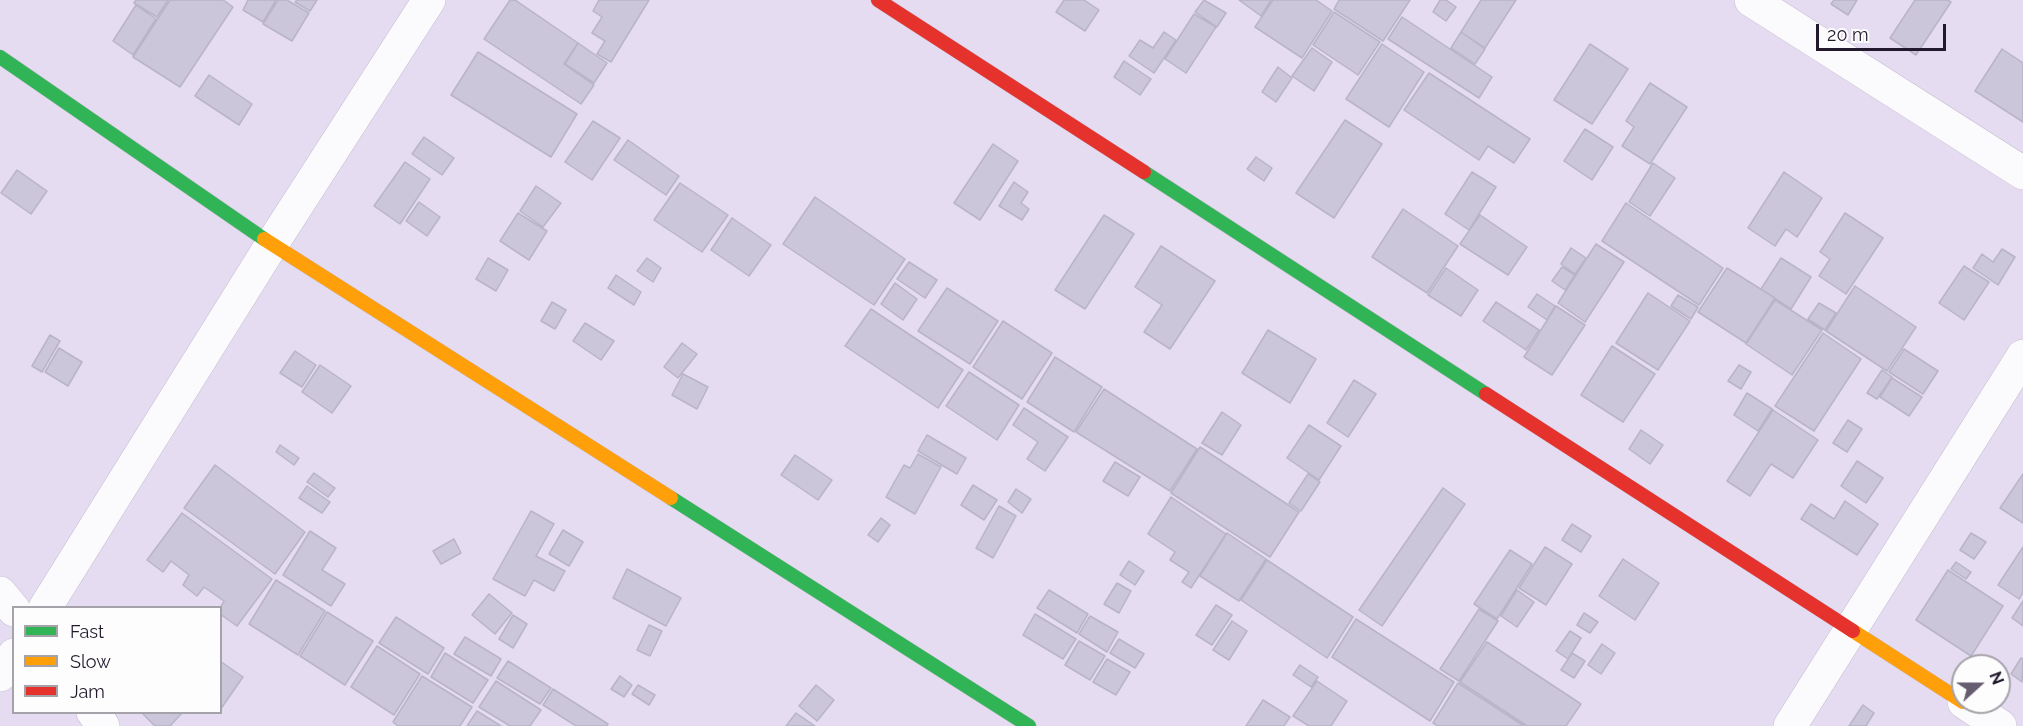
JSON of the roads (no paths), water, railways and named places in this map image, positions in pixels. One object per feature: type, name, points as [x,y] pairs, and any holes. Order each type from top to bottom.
[{"type":"street","points":[[46,606],[272,244],[429,0]]},
{"type":"street","points":[[878,0],[1951,694]]},
{"type":"street","points":[[1751,0],[2023,173]]},
{"type":"street","points":[[0,57],[272,244],[1029,726]]},
{"type":"street","points":[[1790,726],[2023,356]]},
{"type":"street","points":[[0,593],[12,608]]},
{"type":"street","points":[[0,675],[12,658]]},
{"type":"street","points":[[1982,714],[2000,726]]}]
